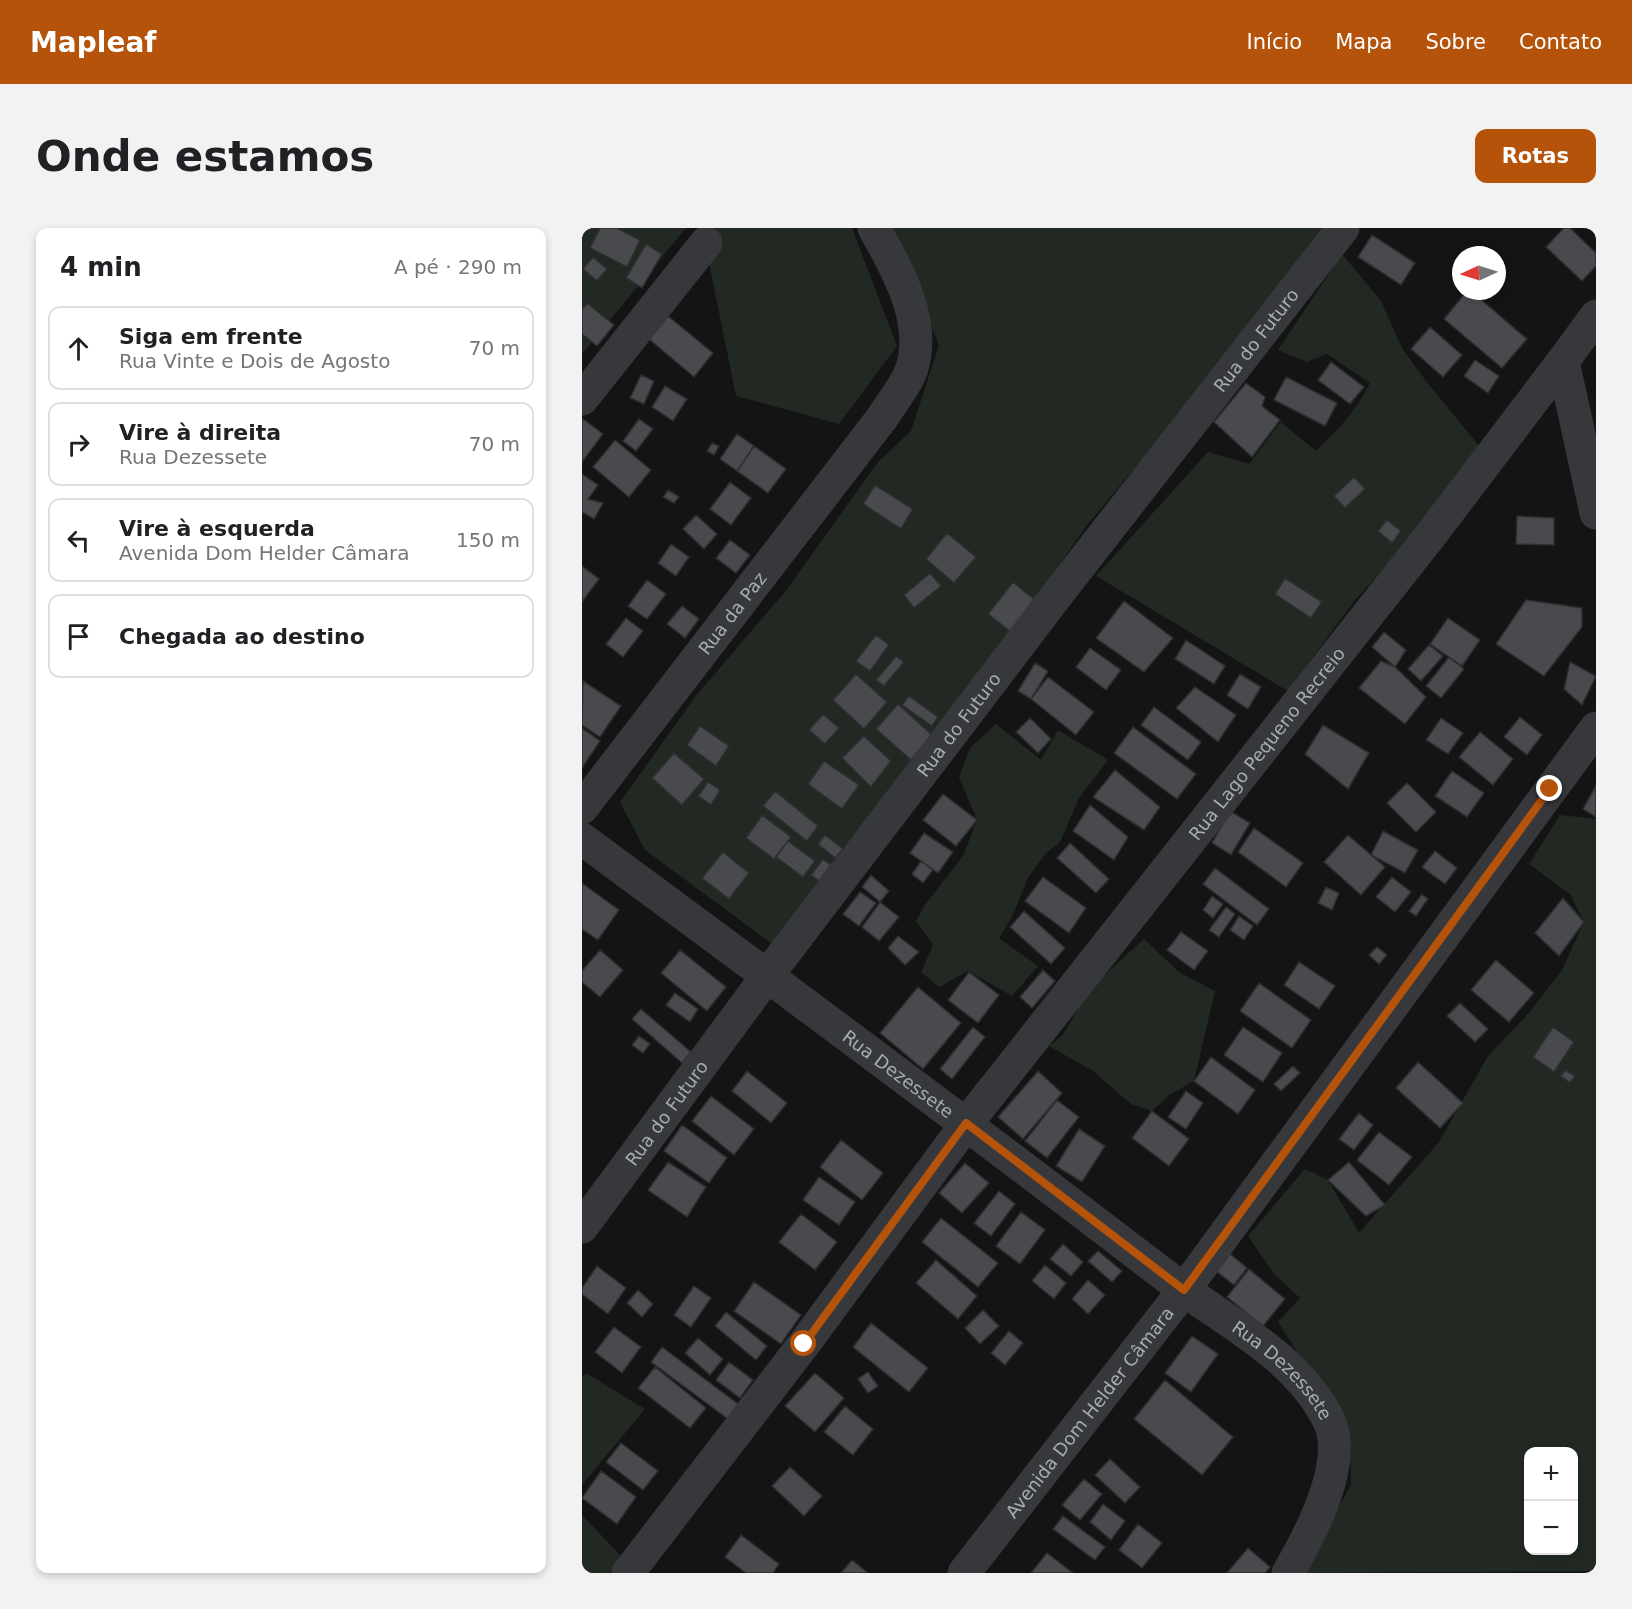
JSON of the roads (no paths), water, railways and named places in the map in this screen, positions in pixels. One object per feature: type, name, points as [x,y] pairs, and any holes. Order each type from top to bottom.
[{"type":"street","name":"Rua da Paz","points":[[582,808],[882,418],[911,372],[916,342],[912,308],[874,228]]},
{"type":"street","name":"Rua do Futuro","points":[[582,1227],[767,976],[1053,601],[1343,228]]},
{"type":"street","points":[[582,399],[706,243]]},
{"type":"street","name":"Rua Lago Pequeno Recreio","points":[[628,1573],[804,1344],[966,1123],[1430,536],[1596,316]]},
{"type":"street","points":[[1563,361],[1596,513]]},
{"type":"street","name":"Avenida Dom Helder Câmara","points":[[964,1573],[1184,1290],[1596,728]]},
{"type":"street","name":"Rua Dezessete","points":[[582,839],[966,1123],[1184,1290],[1270,1349],[1312,1392],[1331,1424],[1335,1454],[1328,1486],[1306,1543],[1288,1573]]}]
